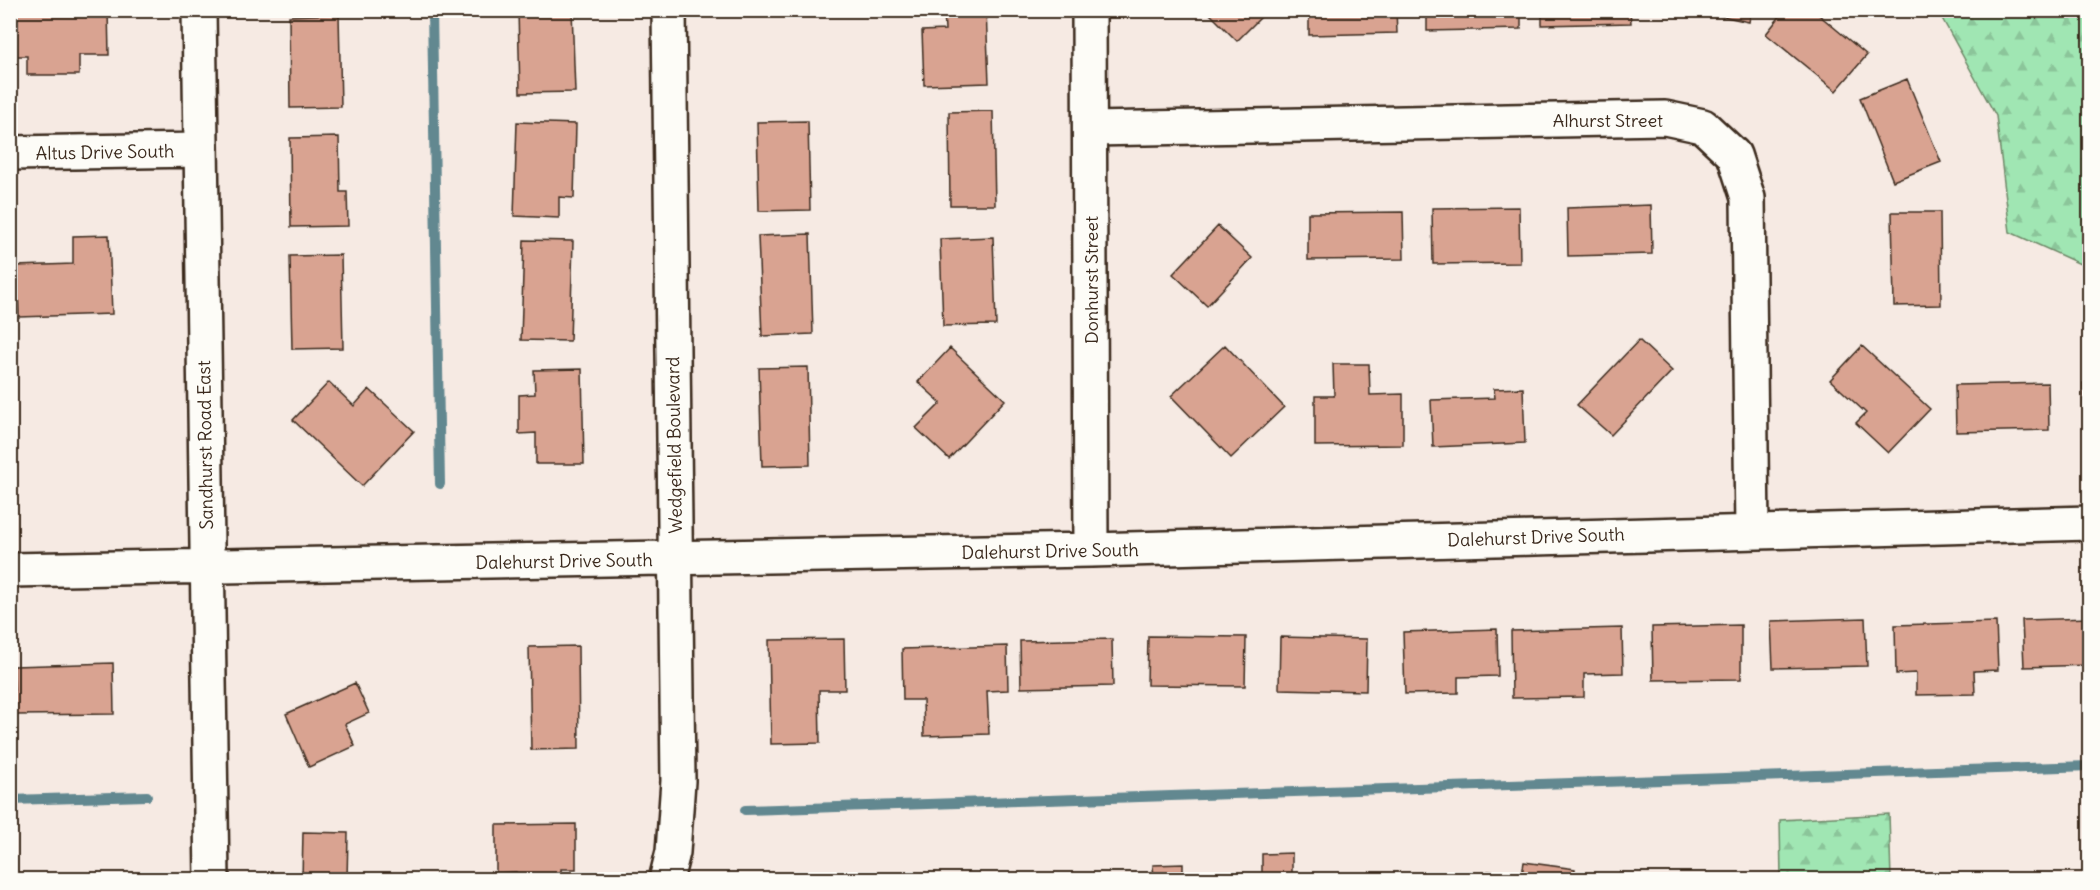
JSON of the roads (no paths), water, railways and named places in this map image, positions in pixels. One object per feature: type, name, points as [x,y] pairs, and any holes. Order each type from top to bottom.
[{"type":"street","name":"Sandhurst Road East","points":[[199,10],[212,879]]},
{"type":"street","name":"Wedgefield Boulevard","points":[[666,879],[673,852],[678,781],[669,10]]},
{"type":"street","name":"Donhurst Street","points":[[1089,10],[1090,550]]},
{"type":"street","name":"Alhurst Street","points":[[1091,129],[1665,118],[1703,126],[1734,154],[1748,198],[1752,531]]},
{"type":"street","name":"Altus Drive South","points":[[10,153],[200,150]]},
{"type":"street","name":"Dalehurst Drive South","points":[[10,570],[1090,550],[2090,523]]},
{"type":"waterway","points":[[432,10],[440,484]]},
{"type":"waterway","points":[[745,810],[2090,766]]},
{"type":"waterway","points":[[10,800],[147,796]]}]
